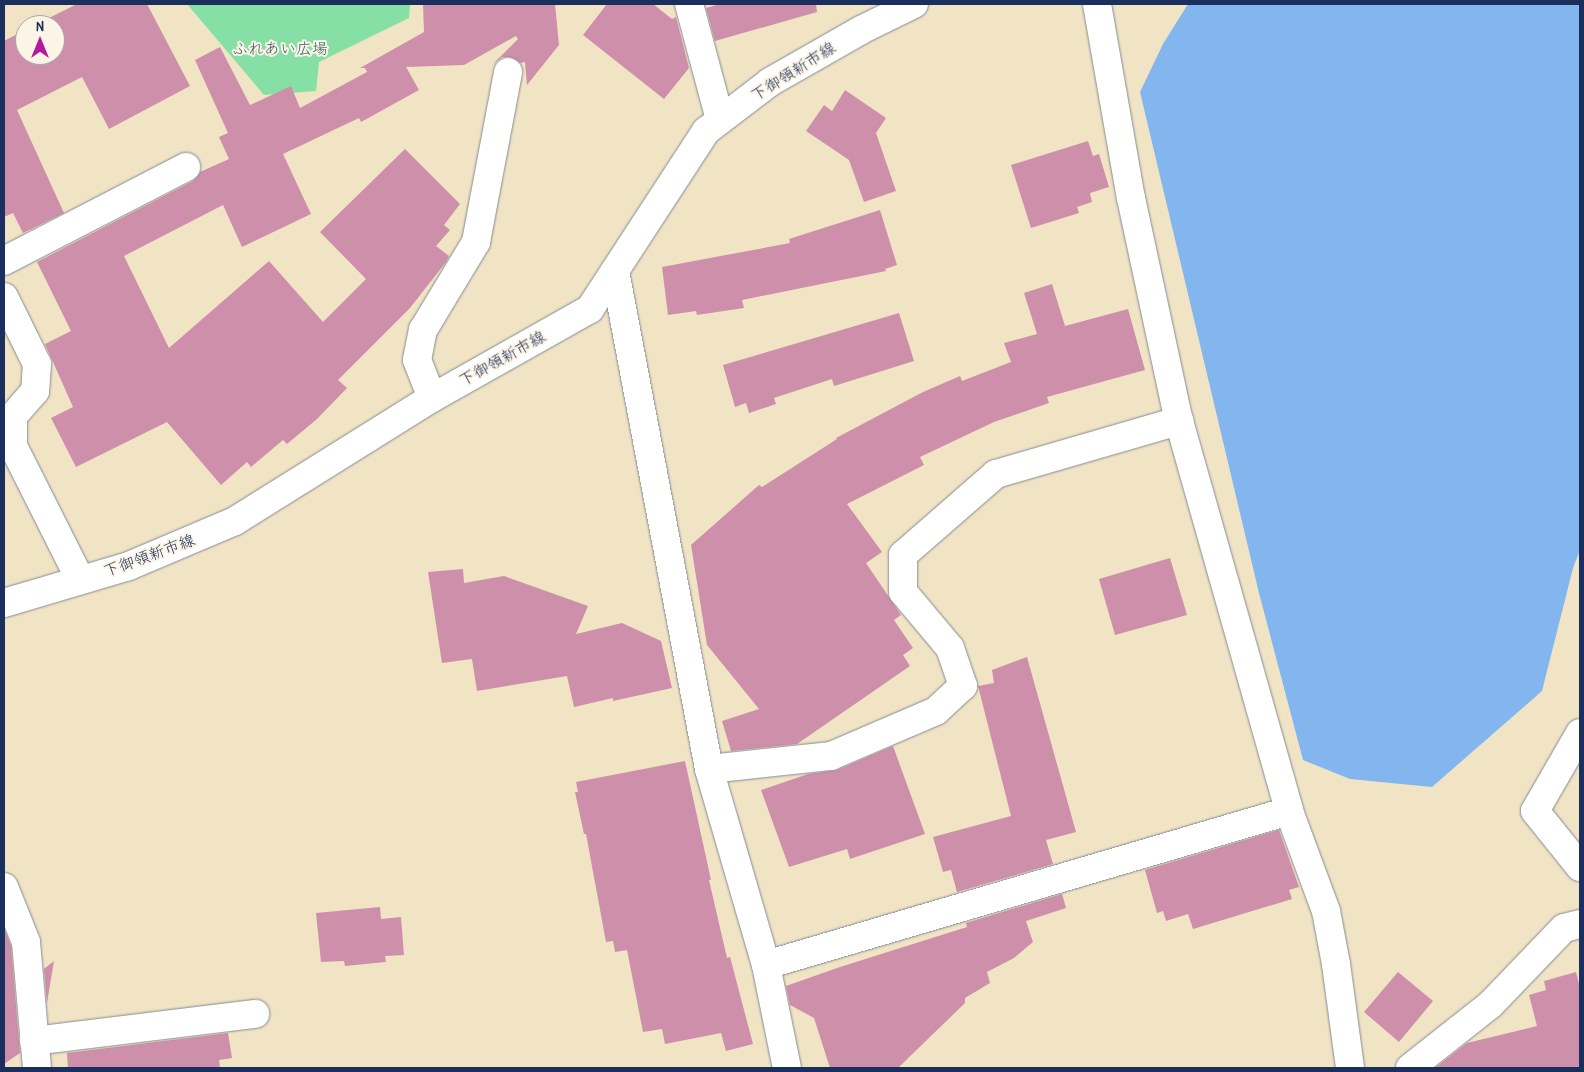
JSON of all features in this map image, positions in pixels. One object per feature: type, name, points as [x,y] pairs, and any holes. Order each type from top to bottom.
[{"type":"street","points":[[688,4],[720,120]]},
{"type":"street","name":"下御領新市線","points":[[4,603],[129,566],[235,521],[432,398],[590,309],[706,131],[770,82],[861,30],[914,4]]},
{"type":"street","points":[[1097,4],[1131,198],[1179,421],[1289,811],[1326,911],[1336,964],[1350,1068]]},
{"type":"street","points":[[432,398],[417,360],[423,330],[476,242],[508,72]]},
{"type":"street","points":[[4,261],[186,166]]},
{"type":"street","points":[[615,271],[709,769],[766,965],[787,1068]]},
{"type":"street","points":[[4,297],[36,364],[35,392],[13,416],[13,446],[80,579]]},
{"type":"street","points":[[709,769],[831,756],[936,711],[963,686],[950,648],[903,592],[903,555],[996,474],[1179,421]]},
{"type":"street","points":[[1580,733],[1535,811],[1580,867]]},
{"type":"street","points":[[766,965],[1289,811]]},
{"type":"street","points":[[4,887],[26,942],[37,1068]]},
{"type":"street","points":[[1410,1068],[1492,1004],[1564,928],[1580,924]]},
{"type":"street","points":[[34,1041],[255,1014]]},
{"type":"green space","name":"ふれあい広場","points":[[187,4],[410,4],[409,18],[319,62],[316,91],[264,95]]},
{"type":"water","points":[[1188,4],[1580,4],[1580,550],[1573,568],[1542,691],[1432,787],[1350,779],[1303,760],[1259,593],[1140,92],[1163,44]]},
{"type":"building","points":[[77,4],[147,4],[190,86],[109,129],[82,77],[17,110],[64,213],[23,233],[13,213],[4,217],[4,41],[15,35],[15,65],[65,65],[65,15],[55,15]]},
{"type":"building","points":[[423,4],[555,4],[559,45],[527,85],[525,62],[520,63],[510,57],[502,57],[493,64],[518,39],[516,36],[464,65],[406,67],[419,90],[361,122],[359,118],[283,154],[311,214],[242,247],[223,205],[124,256],[169,348],[269,261],[323,322],[366,279],[320,232],[405,149],[460,204],[444,225],[450,230],[436,246],[449,256],[446,262],[410,308],[338,380],[347,388],[317,419],[287,444],[283,440],[251,467],[247,462],[221,485],[167,422],[76,467],[51,418],[73,407],[45,344],[71,331],[37,262],[193,181],[200,172],[229,159],[219,137],[228,133],[195,60],[220,47],[250,105],[291,86],[300,108],[367,72],[365,68],[360,68],[424,32]]},
{"type":"building","points":[[607,4],[653,4],[672,19],[676,17],[689,68],[664,99],[583,35]]},
{"type":"building","points":[[720,4],[816,4],[817,12],[715,41],[706,8]]},
{"type":"building","points":[[845,90],[886,118],[876,133],[896,191],[864,202],[849,160],[806,131],[824,105],[832,111]]},
{"type":"building","points":[[1088,141],[1093,156],[1099,154],[1109,187],[1090,193],[1092,202],[1077,207],[1079,213],[1031,228],[1011,165]]},
{"type":"building","points":[[880,210],[897,265],[885,269],[886,271],[742,300],[744,308],[697,315],[696,311],[668,315],[662,267],[790,243],[789,239]]},
{"type":"building","points":[[1052,284],[1065,326],[1128,309],[1145,370],[1047,397],[1049,403],[994,422],[920,457],[924,465],[847,504],[882,552],[866,563],[901,615],[894,620],[913,648],[903,655],[910,666],[797,744],[731,751],[722,721],[759,709],[707,645],[691,545],[759,485],[762,487],[836,438],[923,392],[960,376],[962,381],[1011,362],[1004,343],[1037,334],[1024,293]]},
{"type":"building","points":[[899,313],[914,361],[834,386],[832,379],[774,398],[776,404],[749,413],[746,403],[735,407],[723,365]]},
{"type":"building","points":[[1170,558],[1187,615],[1115,635],[1099,579]]},
{"type":"building","points":[[463,569],[464,583],[504,576],[588,606],[576,634],[622,623],[661,641],[672,688],[613,701],[613,698],[574,707],[567,676],[477,691],[472,659],[442,663],[428,572]]},
{"type":"building","points":[[1027,657],[1076,832],[1046,840],[1053,864],[957,892],[951,870],[943,872],[933,837],[1011,816],[978,686],[994,683],[992,670]]},
{"type":"building","points":[[893,746],[925,834],[850,859],[847,849],[789,867],[761,790],[808,774],[837,770]]},
{"type":"building","points":[[685,761],[727,958],[730,957],[753,1044],[726,1051],[721,1033],[665,1044],[662,1029],[643,1032],[627,950],[615,952],[613,941],[606,942],[586,834],[584,834],[575,792],[578,792],[576,782]]},
{"type":"building","points":[[1279,830],[1299,887],[1289,890],[1292,899],[1193,929],[1188,914],[1166,921],[1163,911],[1157,913],[1145,870]]},
{"type":"building","points":[[1062,894],[1066,908],[1026,921],[1033,942],[1014,958],[987,972],[990,983],[965,998],[965,1003],[898,1068],[830,1068],[814,1018],[790,1005],[786,986],[967,927],[966,923]]},
{"type":"building","points":[[380,907],[381,919],[401,917],[404,955],[385,956],[386,962],[345,966],[344,961],[321,962],[316,913]]},
{"type":"building","points":[[4,928],[11,946],[20,1053],[4,1064]]},
{"type":"building","points":[[54,961],[47,1003],[44,969]]},
{"type":"building","points":[[1398,972],[1433,1001],[1399,1042],[1364,1012]]},
{"type":"building","points":[[1576,972],[1580,988],[1580,1068],[1435,1068],[1467,1043],[1537,1026],[1529,995],[1546,990],[1544,981]]},
{"type":"building","points":[[228,1033],[232,1058],[219,1060],[220,1068],[68,1068],[67,1053]]}]
